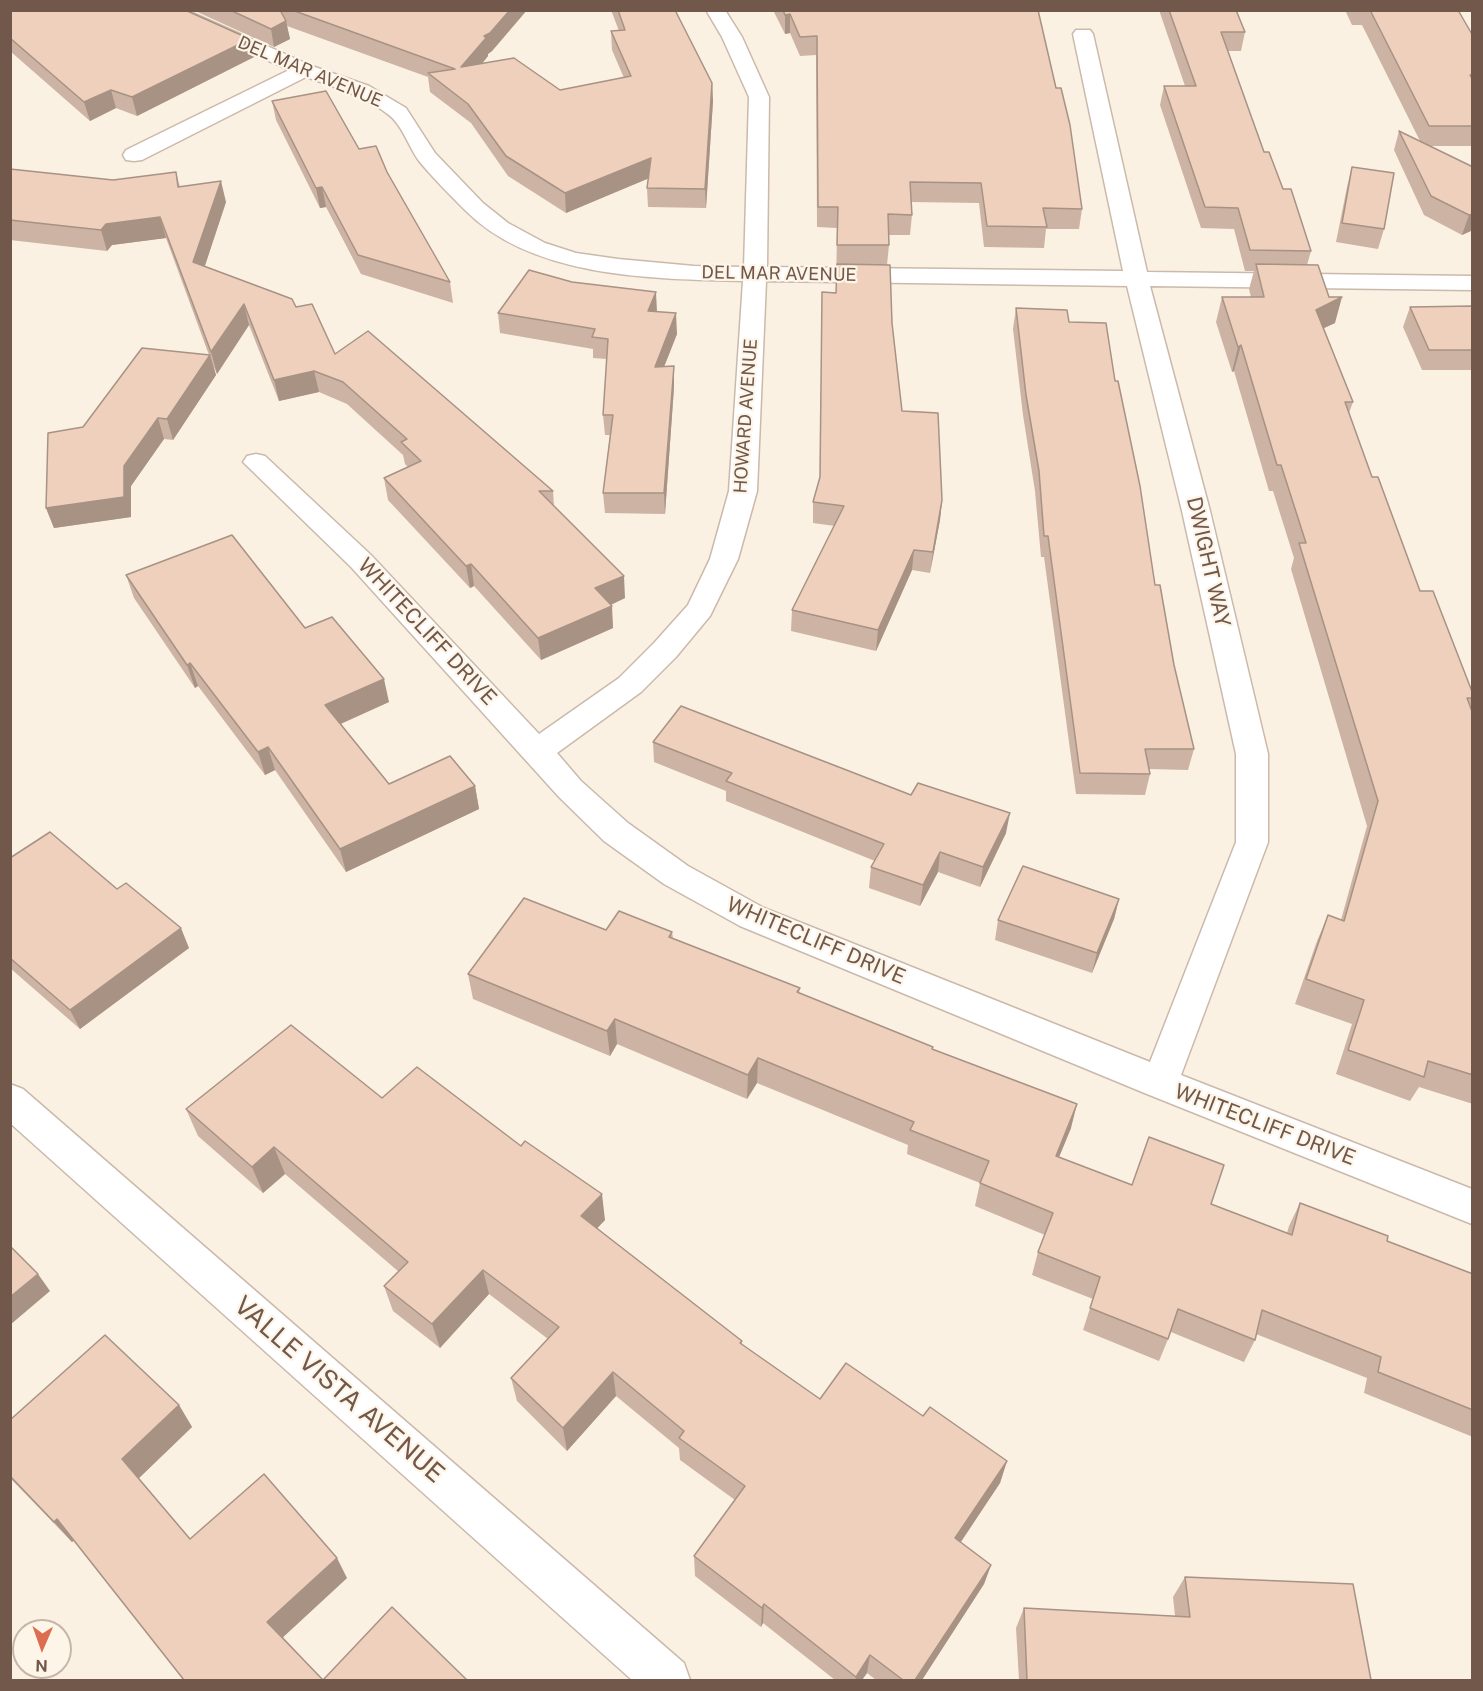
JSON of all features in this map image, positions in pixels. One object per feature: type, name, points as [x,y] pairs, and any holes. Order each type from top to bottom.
[{"type":"street","name":"DEL MAR AVENUE","points":[[169,10],[305,70],[362,90],[399,112],[427,157],[475,208],[500,228],[537,248],[573,259],[694,273],[1473,284]]},
{"type":"street","name":"HOWARD AVENUE","points":[[537,751],[630,685],[665,650],[700,609],[724,559],[743,491],[755,273],[759,97],[732,38],[715,10]]},
{"type":"street","name":"DWIGHT WAY","points":[[1083,34],[1137,280],[1196,511],[1252,754],[1252,842],[1160,1083]]},
{"type":"street","points":[[134,155],[305,70]]},
{"type":"street","name":"WHITECLIFF DRIVE","points":[[256,462],[361,561],[570,789],[616,831],[676,875],[752,917],[1473,1207]]},
{"type":"street","name":"VALLE VISTA AVENUE","points":[[10,1100],[667,1680]]},
{"type":"building","points":[[10,10],[185,10],[250,39],[132,97],[111,90],[84,102],[10,38]]},
{"type":"building","points":[[230,10],[280,10],[286,21],[271,29]]},
{"type":"building","points":[[292,10],[510,10],[490,33],[484,36],[486,38],[461,67],[514,58],[560,90],[631,76],[611,31],[625,30],[618,10],[675,10],[712,83],[705,189],[647,188],[651,158],[565,193],[506,156],[468,104],[428,73],[455,69]]},
{"type":"building","points":[[783,10],[1038,10],[1056,88],[1061,88],[1070,125],[1082,209],[1043,208],[1047,227],[987,226],[981,183],[910,182],[912,215],[888,214],[889,245],[837,245],[838,207],[818,207],[817,36],[800,37],[790,14],[785,15]]},
{"type":"building","points":[[1169,10],[1236,10],[1245,32],[1221,32],[1264,152],[1269,152],[1283,189],[1291,189],[1311,251],[1250,250],[1238,208],[1205,207],[1164,86],[1196,86]]},
{"type":"building","points":[[1370,10],[1458,10],[1473,36],[1473,75],[1470,75],[1473,80],[1473,126],[1429,126]]},
{"type":"building","points":[[326,91],[359,149],[376,146],[387,172],[450,282],[358,255],[322,187],[316,188],[272,101]]},
{"type":"building","points":[[1399,131],[1473,167],[1473,214],[1469,215],[1431,196]]},
{"type":"building","points":[[1352,167],[1394,173],[1384,229],[1342,223]]},
{"type":"building","points":[[10,169],[113,180],[176,172],[178,187],[221,181],[193,262],[292,299],[296,307],[312,304],[335,354],[368,331],[553,491],[539,491],[624,576],[595,588],[612,606],[538,638],[471,564],[466,566],[384,478],[421,461],[401,442],[407,439],[343,382],[314,371],[274,380],[244,304],[211,352],[160,217],[106,224],[101,230],[10,220]]},
{"type":"building","points":[[837,264],[890,265],[892,323],[902,411],[938,413],[942,500],[933,552],[914,550],[878,630],[792,610],[844,506],[813,502],[820,477],[822,292],[836,293]]},
{"type":"building","points":[[1256,264],[1318,265],[1329,297],[1342,297],[1316,310],[1353,402],[1345,402],[1372,477],[1378,477],[1420,591],[1433,591],[1473,694],[1473,698],[1467,698],[1473,714],[1473,1075],[1428,1061],[1424,1077],[1348,1050],[1364,1000],[1306,979],[1328,915],[1344,921],[1378,801],[1299,543],[1306,543],[1281,465],[1277,465],[1241,345],[1238,347],[1222,297],[1264,297]]},
{"type":"building","points":[[529,270],[572,282],[656,292],[648,311],[676,313],[655,367],[674,366],[664,493],[603,493],[613,415],[603,415],[608,339],[592,337],[595,329],[498,313]]},
{"type":"building","points":[[1473,306],[1473,350],[1429,350],[1410,307]]},
{"type":"building","points":[[1016,308],[1067,310],[1069,322],[1106,323],[1115,381],[1118,381],[1140,486],[1155,585],[1160,585],[1174,665],[1194,749],[1145,749],[1150,774],[1080,773],[1048,536],[1044,536],[1039,471],[1026,395]]},
{"type":"building","points":[[142,348],[210,355],[167,419],[158,418],[124,466],[124,497],[46,508],[48,433],[83,427]]},
{"type":"building","points":[[232,535],[305,628],[332,617],[384,679],[325,705],[389,784],[450,756],[475,786],[340,849],[268,747],[258,752],[190,663],[187,665],[126,575]]},
{"type":"building","points":[[681,706],[911,795],[918,783],[1010,813],[983,867],[940,852],[923,885],[871,867],[884,844],[726,781],[732,773],[653,742]]},
{"type":"building","points":[[50,832],[117,889],[126,883],[181,928],[70,1010],[10,958],[10,858]]},
{"type":"building","points":[[1023,866],[1119,899],[1097,953],[998,920]]},
{"type":"building","points":[[524,898],[606,930],[619,911],[672,932],[669,937],[800,988],[797,992],[933,1047],[932,1049],[1077,1104],[1056,1156],[1132,1185],[1149,1137],[1224,1165],[1211,1204],[1292,1235],[1300,1203],[1388,1236],[1387,1241],[1473,1274],[1473,1410],[1378,1372],[1381,1357],[1262,1310],[1255,1340],[1178,1309],[1168,1339],[1090,1308],[1100,1277],[1038,1252],[1053,1213],[980,1183],[989,1161],[910,1130],[914,1122],[758,1058],[748,1075],[615,1019],[607,1031],[468,974]]},
{"type":"building","points":[[291,1025],[382,1098],[417,1067],[521,1146],[525,1141],[602,1194],[581,1216],[742,1341],[740,1343],[820,1399],[846,1363],[923,1416],[930,1407],[1007,1461],[955,1538],[991,1565],[915,1680],[903,1680],[870,1655],[856,1677],[764,1604],[762,1608],[694,1556],[745,1486],[679,1438],[684,1431],[613,1372],[563,1428],[511,1378],[559,1327],[483,1270],[432,1324],[384,1286],[408,1262],[274,1147],[252,1167],[186,1109]]},
{"type":"building","points":[[10,1246],[38,1274],[10,1297]]},
{"type":"building","points":[[105,1335],[179,1405],[122,1459],[190,1539],[264,1474],[337,1558],[267,1622],[323,1680],[184,1680],[57,1519],[54,1522],[10,1476],[10,1420]]},
{"type":"building","points":[[1185,1577],[1353,1584],[1371,1680],[1027,1680],[1024,1608],[1190,1617]]},
{"type":"building","points":[[392,1607],[467,1680],[323,1680]]}]
